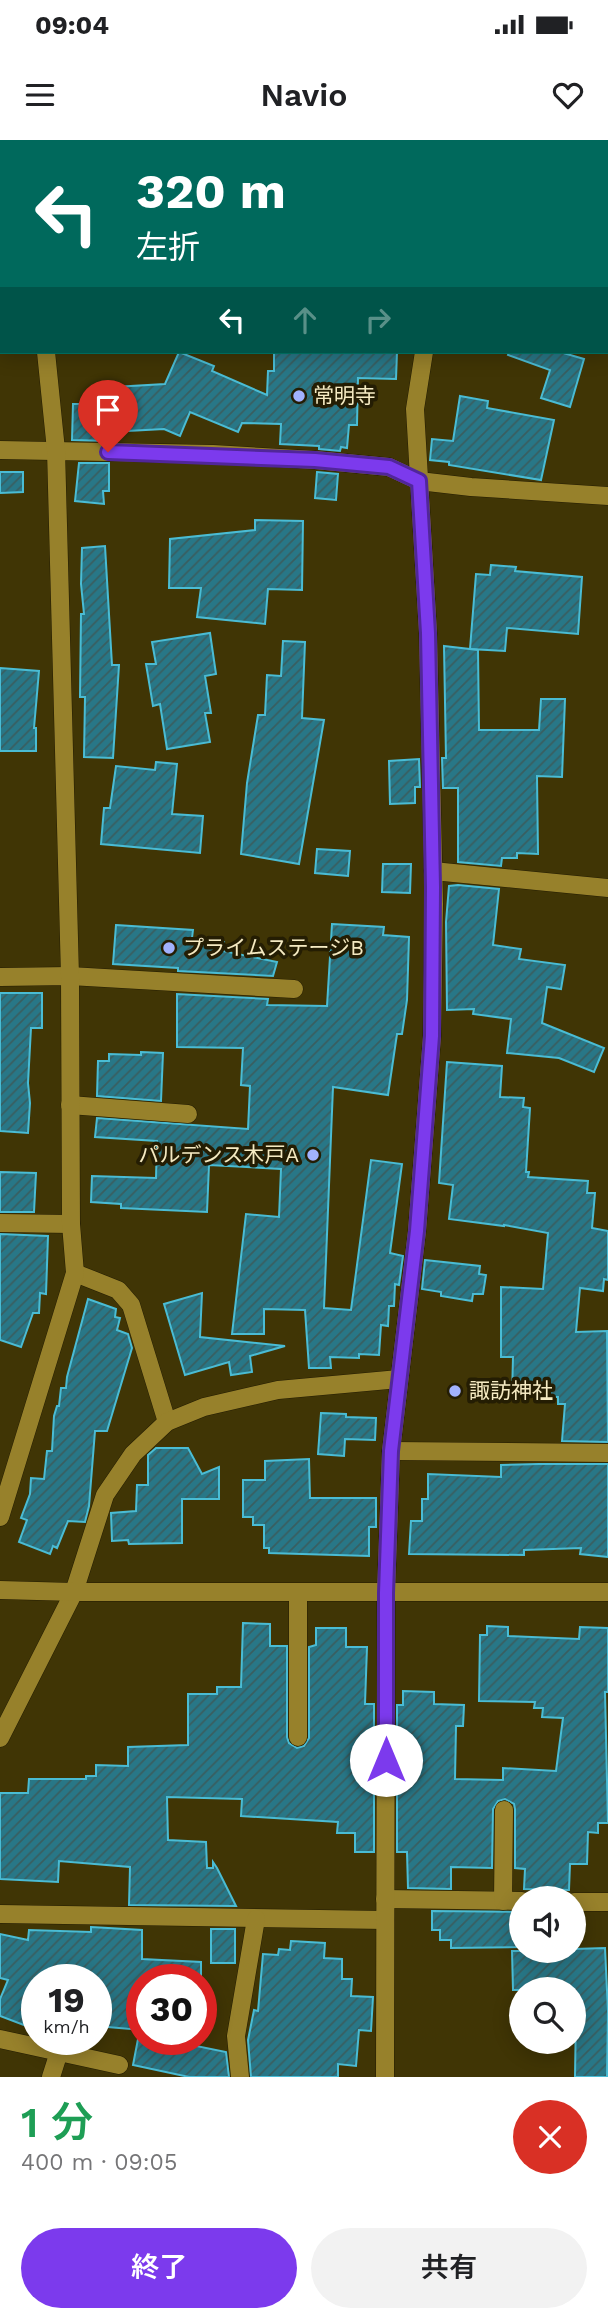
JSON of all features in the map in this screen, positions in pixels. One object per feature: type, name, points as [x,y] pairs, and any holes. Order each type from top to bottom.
[{"type":"street","points":[[0,1517],[75,1273],[71,1224],[70,976],[56,450],[46,354]]},
{"type":"street","points":[[385,2077],[386,1593],[391,1451],[417,1231],[432,1036],[433,870],[428,633],[415,409],[424,354]]},
{"type":"street","points":[[0,450],[315,460],[389,467],[419,481],[608,496]]},
{"type":"street","points":[[433,870],[608,888]]},
{"type":"street","points":[[0,977],[70,976],[294,989]]},
{"type":"street","points":[[70,1105],[188,1114]]},
{"type":"street","points":[[0,1223],[71,1224]]},
{"type":"street","points":[[75,1273],[118,1290],[131,1305],[167,1422]]},
{"type":"street","points":[[0,1738],[74,1592],[105,1495],[133,1454],[167,1422],[204,1407],[278,1390],[399,1379]]},
{"type":"street","points":[[391,1451],[608,1453]]},
{"type":"street","points":[[0,1590],[608,1592]]},
{"type":"street","points":[[298,1593],[298,1737]]},
{"type":"street","points":[[503,1901],[504,1810]]},
{"type":"street","points":[[385,1899],[509,1901]]},
{"type":"street","points":[[586,1902],[608,1902]]},
{"type":"street","points":[[0,1914],[385,1920]]},
{"type":"street","points":[[240,2077],[236,2036],[256,1919]]},
{"type":"street","points":[[0,2039],[21,2044]]},
{"type":"street","points":[[51,2077],[58,2055]]},
{"type":"street","points":[[73,2055],[119,2065]]},
{"type":"building","points":[[178,354],[214,366],[212,371],[267,395],[268,371],[274,371],[274,354],[397,354],[396,379],[358,378],[357,425],[349,425],[347,448],[341,447],[340,451],[319,449],[319,446],[280,444],[281,424],[242,423],[238,432],[190,412],[180,436],[164,429],[109,432],[109,441],[72,440],[73,404],[114,404],[114,387],[165,384]]},
{"type":"building","points":[[567,354],[584,359],[570,407],[541,398],[550,370],[508,355]]},
{"type":"building","points":[[460,396],[488,401],[487,408],[554,420],[541,480],[430,460],[432,439],[453,441]]},
{"type":"building","points":[[79,463],[109,463],[109,491],[103,491],[104,504],[75,501]]},
{"type":"building","points":[[0,472],[23,472],[23,492],[0,493]]},
{"type":"building","points":[[317,472],[338,474],[336,500],[315,498]]},
{"type":"building","points":[[255,520],[303,521],[302,590],[268,589],[265,624],[197,617],[201,588],[169,588],[170,539],[255,530]]},
{"type":"building","points":[[105,546],[112,665],[119,665],[113,758],[84,757],[85,697],[80,697],[81,614],[84,614],[82,548]]},
{"type":"building","points":[[491,565],[516,567],[515,571],[582,577],[578,634],[507,628],[505,651],[470,649],[476,574],[490,575]]},
{"type":"building","points":[[210,633],[216,674],[205,676],[211,713],[205,713],[210,742],[167,749],[160,704],[153,706],[146,664],[156,664],[152,642]]},
{"type":"building","points":[[283,641],[305,642],[302,718],[324,720],[299,864],[241,854],[247,783],[258,715],[265,715],[267,675],[281,676]]},
{"type":"building","points":[[444,646],[478,650],[479,730],[539,730],[541,699],[565,699],[562,777],[537,776],[538,854],[517,853],[517,858],[502,858],[501,866],[458,862],[458,788],[443,788],[442,758],[446,758]]},
{"type":"building","points":[[0,668],[39,671],[34,728],[36,751],[0,751]]},
{"type":"building","points":[[419,759],[420,787],[415,787],[415,803],[390,804],[389,761]]},
{"type":"building","points":[[156,762],[177,764],[172,814],[203,816],[200,853],[101,844],[104,808],[110,808],[116,766],[155,770]]},
{"type":"building","points":[[317,849],[350,851],[348,876],[315,873]]},
{"type":"building","points":[[383,864],[411,864],[410,893],[382,892]]},
{"type":"building","points":[[449,886],[499,889],[493,945],[521,949],[519,959],[565,965],[561,989],[547,987],[542,1023],[604,1048],[594,1072],[559,1058],[507,1053],[511,1019],[473,1014],[474,1009],[447,1010],[446,922]]},
{"type":"building","points":[[332,924],[384,927],[383,935],[409,937],[407,1000],[402,1034],[397,1034],[388,1095],[333,1087],[324,1308],[351,1310],[371,1160],[402,1164],[390,1253],[403,1256],[399,1285],[395,1284],[394,1306],[389,1306],[388,1326],[381,1325],[379,1355],[359,1354],[359,1358],[330,1357],[331,1368],[309,1368],[305,1310],[264,1309],[264,1334],[232,1334],[246,1214],[279,1217],[281,1169],[209,1165],[207,1212],[121,1208],[121,1204],[91,1202],[92,1176],[156,1178],[157,1141],[95,1137],[97,1118],[248,1129],[250,1086],[241,1085],[243,1048],[177,1047],[177,994],[268,999],[267,1005],[327,1006]]},
{"type":"building","name":"プライムステージB","points":[[116,925],[193,930],[192,938],[224,942],[223,951],[277,962],[273,976],[178,971],[178,968],[113,964]]},
{"type":"building","points":[[0,993],[42,993],[42,1028],[31,1028],[28,1133],[0,1131]]},
{"type":"building","points":[[141,1052],[163,1053],[161,1101],[97,1096],[98,1061],[109,1061],[109,1054],[141,1055]]},
{"type":"building","points":[[447,1062],[502,1066],[500,1097],[524,1098],[523,1107],[530,1108],[526,1172],[529,1172],[528,1177],[588,1181],[587,1193],[595,1193],[592,1228],[608,1231],[608,1280],[604,1279],[603,1291],[580,1288],[576,1332],[607,1331],[608,1442],[562,1441],[565,1404],[558,1404],[558,1397],[512,1396],[513,1357],[501,1357],[501,1287],[543,1289],[548,1233],[449,1219],[453,1185],[439,1183]]},
{"type":"building","points":[[0,1172],[36,1173],[34,1212],[0,1212]]},
{"type":"building","points":[[0,1234],[48,1236],[46,1294],[40,1293],[39,1313],[33,1313],[21,1347],[0,1340]]},
{"type":"building","points":[[425,1260],[480,1266],[479,1274],[486,1275],[483,1294],[473,1294],[472,1301],[441,1296],[441,1292],[422,1289]]},
{"type":"building","points":[[202,1293],[200,1337],[285,1346],[250,1356],[252,1372],[231,1375],[229,1362],[185,1375],[164,1304]]},
{"type":"building","points":[[88,1299],[116,1309],[115,1317],[120,1318],[117,1330],[128,1334],[132,1348],[107,1431],[95,1431],[89,1506],[85,1522],[68,1521],[57,1548],[53,1546],[50,1554],[19,1542],[27,1520],[21,1518],[30,1494],[31,1478],[44,1479],[47,1451],[52,1451],[54,1416],[59,1406],[61,1388],[66,1388]]},
{"type":"building","points":[[321,1413],[376,1418],[375,1440],[345,1439],[344,1456],[318,1454]]},
{"type":"building","points":[[156,1448],[188,1448],[202,1474],[219,1467],[219,1499],[182,1499],[182,1543],[129,1544],[128,1540],[112,1541],[111,1513],[136,1511],[137,1485],[148,1485],[148,1455]]},
{"type":"building","points":[[309,1459],[310,1498],[376,1498],[376,1527],[369,1527],[369,1556],[269,1553],[269,1548],[264,1548],[264,1525],[253,1525],[253,1517],[243,1517],[243,1480],[265,1480],[265,1461]]},
{"type":"building","points":[[608,1464],[608,1557],[580,1554],[581,1548],[524,1550],[524,1555],[409,1554],[411,1521],[422,1521],[422,1499],[428,1499],[428,1474],[501,1477],[501,1465]]},
{"type":"building","points":[[243,1623],[270,1624],[270,1646],[287,1646],[287,1737],[289,1743],[297,1748],[304,1746],[309,1738],[309,1647],[316,1645],[316,1628],[346,1628],[346,1647],[367,1647],[365,1704],[374,1704],[374,1852],[355,1852],[355,1833],[337,1833],[338,1822],[241,1816],[242,1799],[167,1797],[168,1840],[206,1842],[207,1868],[213,1868],[213,1862],[236,1906],[129,1905],[130,1867],[59,1861],[58,1882],[0,1879],[0,1793],[28,1793],[29,1779],[86,1779],[86,1776],[96,1776],[96,1765],[128,1766],[128,1747],[188,1745],[188,1694],[217,1694],[217,1687],[241,1687]]},
{"type":"building","points":[[487,1626],[508,1627],[508,1636],[579,1639],[580,1627],[608,1628],[608,1692],[605,1692],[608,1823],[598,1823],[598,1833],[588,1832],[587,1864],[570,1864],[569,1886],[524,1886],[525,1869],[515,1868],[514,1804],[505,1799],[498,1801],[493,1809],[492,1868],[451,1867],[451,1889],[408,1888],[407,1852],[397,1852],[397,1705],[403,1705],[403,1691],[434,1692],[434,1704],[464,1705],[463,1726],[456,1726],[455,1779],[503,1780],[503,1768],[556,1771],[563,1718],[542,1717],[543,1708],[534,1708],[535,1702],[479,1701],[480,1635],[487,1635]]},
{"type":"building","points":[[432,1911],[509,1912],[509,1947],[451,1948],[451,1940],[440,1940],[440,1930],[432,1930]]},
{"type":"building","points":[[91,1927],[142,1930],[142,1959],[201,1964],[126,1964],[126,2029],[112,2027],[112,1964],[21,1964],[21,2024],[0,2016],[0,1999],[8,1980],[0,1978],[0,1934],[28,1940],[29,1930],[91,1932]]},
{"type":"building","points":[[211,1929],[235,1929],[235,1963],[211,1963]]},
{"type":"building","points":[[291,1941],[325,1943],[324,1958],[342,1959],[342,1979],[352,1979],[351,1996],[373,1997],[371,2031],[359,2030],[356,2066],[338,2064],[338,2077],[251,2077],[248,2040],[254,2010],[258,2011],[263,1954],[278,1955],[279,1949],[290,1950]]},
{"type":"building","points":[[605,1948],[607,2077],[575,2077],[575,2054],[586,2054],[586,1977],[513,1977],[512,1963],[586,1963],[586,1949]]},
{"type":"building","points":[[217,2050],[226,2052],[229,2077],[189,2077],[133,2065],[135,2055],[217,2055]]},
{"type":"place","name":"常明寺","points":[[299,396]]},
{"type":"place","name":"プライムステージB","points":[[169,948]]},
{"type":"place","name":"パルデンス木戸A","points":[[313,1155]]},
{"type":"place","name":"諏訪神社","points":[[455,1391]]},
{"type":"route","points":[[108,452],[315,460],[389,467],[419,481],[428,633],[433,887],[432,1036],[417,1231],[391,1451],[386,1593],[386,1760]]}]
